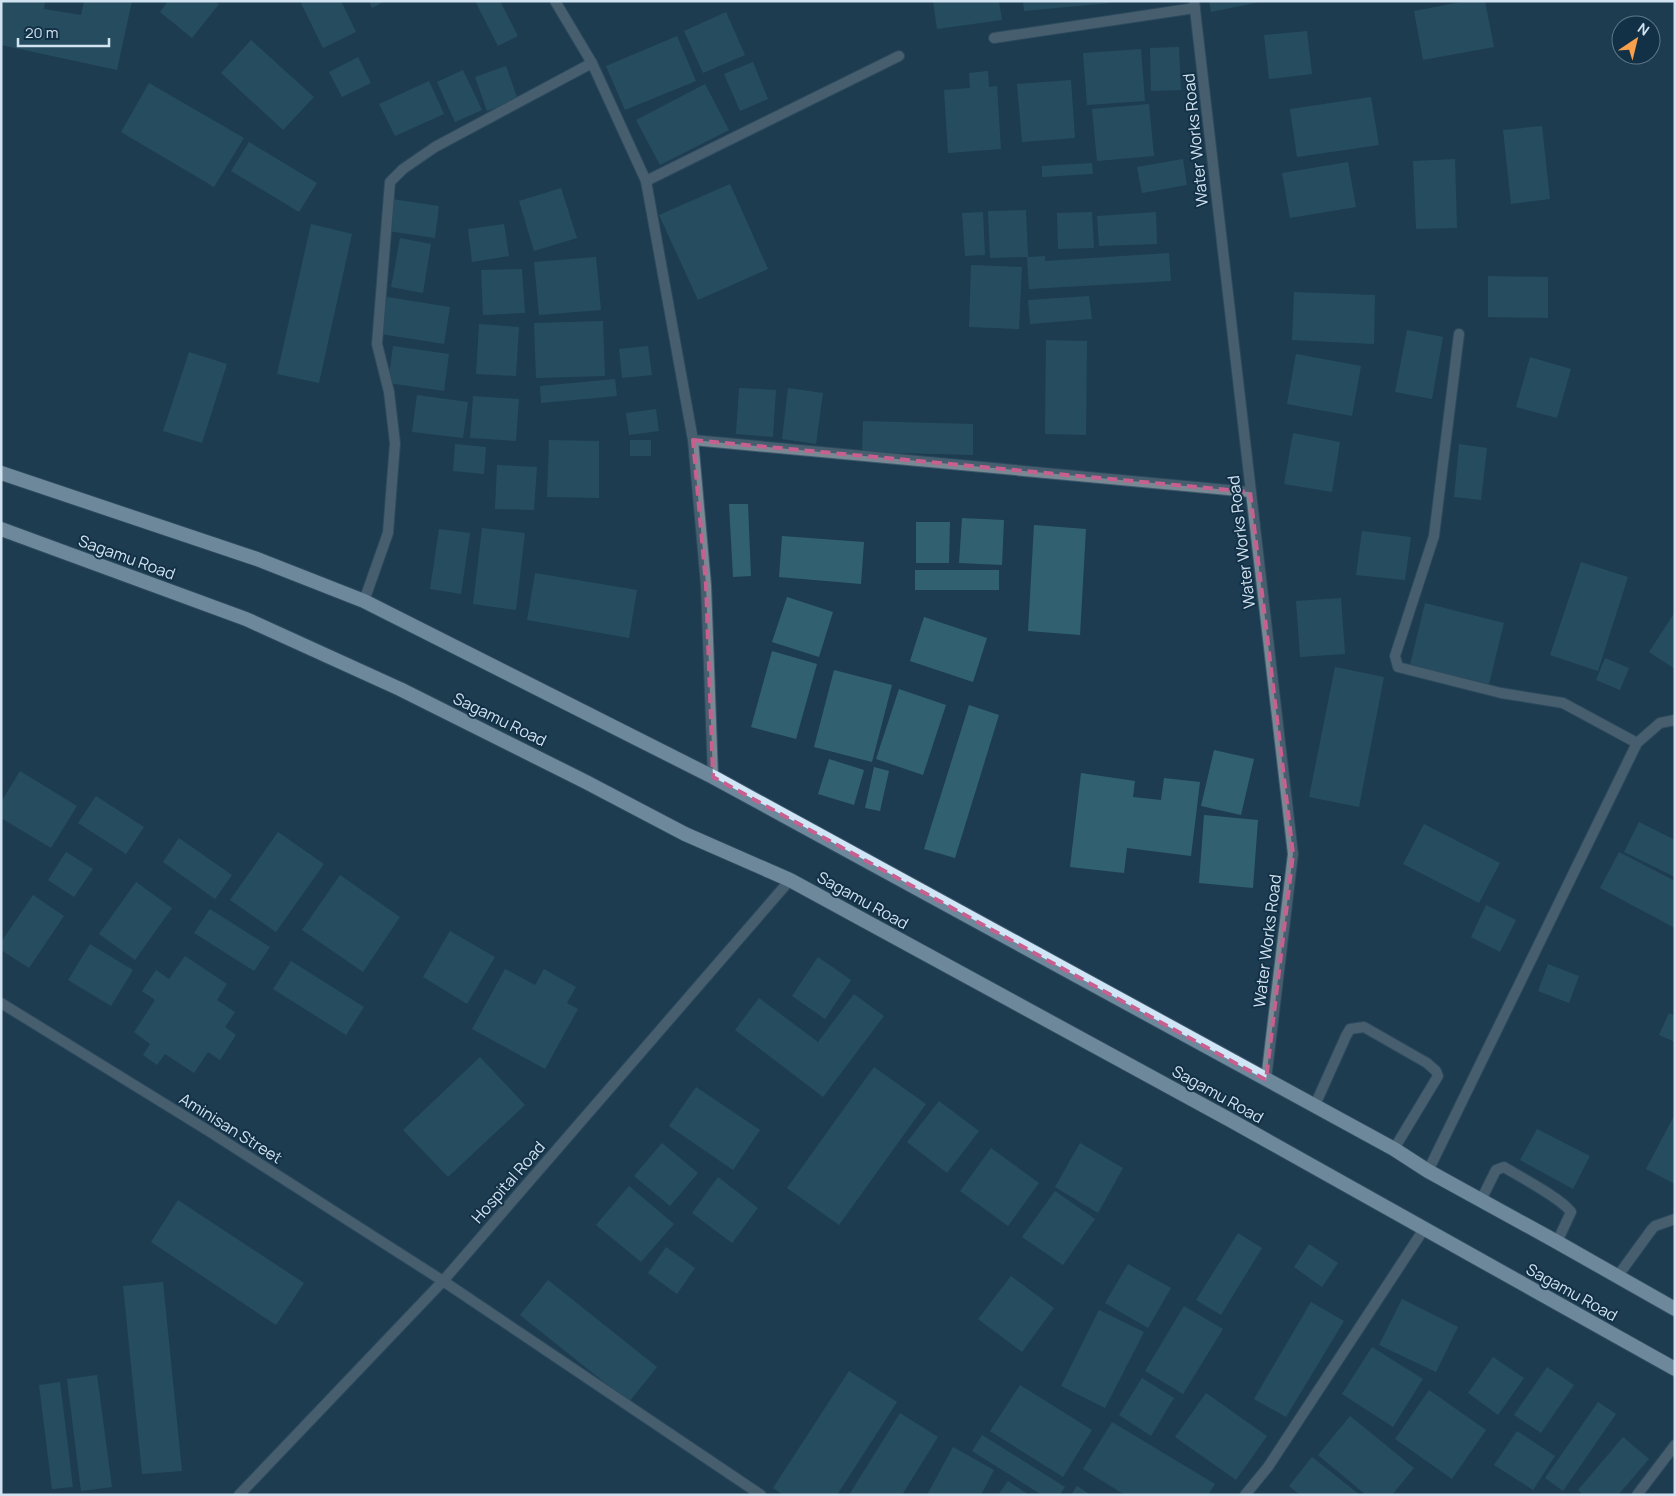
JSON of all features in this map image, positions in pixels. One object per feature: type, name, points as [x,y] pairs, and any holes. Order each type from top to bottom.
[{"type":"highway","points":[[1,473],[257,559],[364,601],[713,777],[1315,1105],[1394,1149],[1428,1171],[1675,1309]]},
{"type":"highway","name":"Sagamu Road","points":[[1,529],[256,624],[400,689],[685,834],[790,880],[1232,1121],[1675,1369]]},
{"type":"street","points":[[555,1],[592,63],[646,181],[693,440],[706,585],[713,777]]},
{"type":"street","points":[[994,38],[1194,5]]},
{"type":"street","name":"Water Works Road","points":[[1194,5],[1292,854],[1266,1080]]},
{"type":"street","points":[[646,181],[899,56]]},
{"type":"street","points":[[364,601],[388,533],[394,443],[389,392],[377,344],[390,182],[403,169],[435,146],[592,63]]},
{"type":"street","points":[[1459,334],[1434,536],[1395,656],[1398,667],[1501,693],[1563,702],[1637,743]]},
{"type":"street","points":[[693,440],[1250,492]]},
{"type":"street","points":[[1428,1171],[1637,743],[1660,723],[1675,720]]},
{"type":"street","name":"Hospital Road","points":[[239,1495],[443,1281],[790,880]]},
{"type":"street","name":"Aminisan Street","points":[[1,1003],[207,1130],[443,1281],[761,1495]]},
{"type":"street","points":[[1315,1105],[1350,1029],[1364,1027],[1427,1063],[1436,1071],[1438,1076],[1394,1149]]},
{"type":"street","points":[[1480,1200],[1496,1170],[1504,1167],[1568,1208],[1571,1212],[1558,1242]]},
{"type":"street","points":[[1617,1277],[1655,1226],[1675,1220]]},
{"type":"street","points":[[1245,1495],[1268,1467],[1424,1229]]},
{"type":"street","points":[[1637,1495],[1675,1445]]},
{"type":"highlighted area","points":[[693,440],[1250,492],[1293,854],[1266,1080],[815,834],[713,777],[706,585]]},
{"type":"building","points":[[1,1],[45,1],[44,9],[81,15],[84,1],[132,1],[117,70],[1,45]]},
{"type":"building","points":[[168,1],[215,1],[219,4],[192,38],[160,12]]},
{"type":"building","points":[[300,1],[341,1],[356,32],[323,48]]},
{"type":"building","points":[[369,1],[385,1],[372,8]]},
{"type":"building","points":[[475,1],[500,1],[518,36],[498,46]]},
{"type":"building","points":[[933,1],[999,1],[1002,20],[937,29]]},
{"type":"building","points":[[1023,1],[1110,1],[1110,3],[1024,11]]},
{"type":"building","points":[[1209,1],[1260,1],[1260,2],[1211,12]]},
{"type":"building","points":[[1466,1],[1485,1],[1494,47],[1423,60],[1414,11]]},
{"type":"building","points":[[726,12],[745,55],[703,73],[684,31]]},
{"type":"building","points":[[1307,31],[1312,74],[1269,79],[1264,35]]},
{"type":"building","points":[[677,36],[696,81],[625,110],[606,66]]},
{"type":"building","points":[[251,40],[314,97],[283,130],[221,73]]},
{"type":"building","points":[[1179,47],[1181,90],[1151,91],[1150,48]]},
{"type":"building","points":[[1141,49],[1145,101],[1087,105],[1083,53]]},
{"type":"building","points":[[358,57],[371,83],[342,97],[329,72]]},
{"type":"building","points":[[753,62],[768,99],[740,111],[724,74]]},
{"type":"building","points":[[506,66],[518,100],[487,111],[475,77]]},
{"type":"building","points":[[463,70],[482,110],[455,122],[437,82]]},
{"type":"building","points":[[988,71],[989,87],[997,86],[1001,149],[948,153],[944,90],[970,88],[969,73]]},
{"type":"building","points":[[1071,80],[1075,138],[1022,142],[1017,84]]},
{"type":"building","points":[[429,81],[444,114],[395,136],[379,104]]},
{"type":"building","points":[[149,83],[244,138],[214,187],[121,132]]},
{"type":"building","points":[[705,84],[729,130],[660,165],[636,120]]},
{"type":"building","points":[[1371,97],[1379,145],[1297,157],[1290,109]]},
{"type":"building","points":[[1149,104],[1154,156],[1097,161],[1092,109]]},
{"type":"building","points":[[1542,126],[1550,199],[1511,204],[1503,130]]},
{"type":"building","points":[[249,142],[317,183],[299,212],[231,171]]},
{"type":"building","points":[[1183,159],[1187,185],[1142,193],[1137,167]]},
{"type":"building","points":[[1455,159],[1457,228],[1416,229],[1413,161]]},
{"type":"building","points":[[1348,162],[1356,207],[1290,218],[1282,173]]},
{"type":"building","points":[[1092,163],[1093,174],[1042,177],[1042,166]]},
{"type":"building","points":[[730,184],[768,269],[698,300],[659,215]]},
{"type":"building","points":[[561,188],[577,238],[534,251],[519,201]]},
{"type":"building","points":[[392,199],[439,206],[435,238],[388,231]]},
{"type":"building","points":[[1026,210],[1028,257],[990,258],[988,211]]},
{"type":"building","points":[[983,212],[985,255],[965,256],[962,213]]},
{"type":"building","points":[[1092,212],[1094,248],[1058,249],[1057,213]]},
{"type":"building","points":[[1156,212],[1157,244],[1099,246],[1097,216]]},
{"type":"building","points":[[311,224],[352,234],[319,383],[277,374]]},
{"type":"building","points":[[504,224],[509,256],[472,262],[468,229]]},
{"type":"building","points":[[400,238],[431,244],[423,293],[391,287]]},
{"type":"building","points":[[1169,253],[1171,281],[1029,289],[1027,257],[1045,256],[1045,261]]},
{"type":"building","points":[[596,257],[601,310],[539,315],[534,262]]},
{"type":"building","points":[[971,265],[1022,267],[1019,329],[969,327]]},
{"type":"building","points":[[522,269],[525,313],[483,315],[481,270]]},
{"type":"building","points":[[1488,276],[1548,277],[1548,318],[1488,317]]},
{"type":"building","points":[[1294,292],[1375,295],[1374,344],[1292,340]]},
{"type":"building","points":[[1089,296],[1092,319],[1030,324],[1028,300]]},
{"type":"building","points":[[387,297],[450,307],[444,344],[381,334]]},
{"type":"building","points":[[603,321],[605,376],[536,378],[534,323]]},
{"type":"building","points":[[479,324],[519,327],[516,376],[476,374]]},
{"type":"building","points":[[1407,330],[1443,337],[1432,399],[1395,392]]},
{"type":"building","points":[[1046,340],[1087,341],[1086,435],[1045,434]]},
{"type":"building","points":[[393,346],[449,354],[444,391],[388,383]]},
{"type":"building","points":[[648,346],[652,375],[622,378],[619,349]]},
{"type":"building","points":[[189,352],[227,364],[202,443],[163,431]]},
{"type":"building","points":[[1296,354],[1361,366],[1352,416],[1287,404]]},
{"type":"building","points":[[1530,357],[1571,369],[1557,418],[1516,407]]},
{"type":"building","points":[[615,379],[617,396],[541,403],[540,386]]},
{"type":"building","points":[[739,388],[776,390],[773,437],[736,434]]},
{"type":"building","points":[[788,388],[823,393],[816,444],[782,439]]},
{"type":"building","points":[[417,395],[468,402],[463,438],[412,432]]},
{"type":"building","points":[[473,396],[519,399],[516,441],[470,438]]},
{"type":"building","points":[[656,409],[659,431],[629,435],[626,413]]},
{"type":"building","points":[[863,421],[973,424],[973,455],[862,452]]},
{"type":"building","points":[[1293,433],[1340,442],[1332,492],[1284,484]]},
{"type":"building","points":[[549,440],[599,441],[599,498],[547,497]]},
{"type":"building","points":[[630,440],[651,440],[651,456],[630,456]]},
{"type":"building","points":[[455,444],[486,447],[484,474],[453,471]]},
{"type":"building","points":[[1459,444],[1487,448],[1481,500],[1454,497]]},
{"type":"building","points":[[497,465],[537,467],[534,510],[495,509]]},
{"type":"building","points":[[729,504],[748,504],[751,576],[733,577]]},
{"type":"building","points":[[962,518],[1004,520],[1002,565],[959,563]]},
{"type":"building","points":[[916,522],[950,522],[949,563],[916,563]]},
{"type":"building","points":[[1034,525],[1086,529],[1080,635],[1028,631]]},
{"type":"building","points":[[482,528],[525,533],[516,610],[473,604]]},
{"type":"building","points":[[439,529],[470,533],[461,594],[430,589]]},
{"type":"building","points":[[1362,531],[1411,537],[1405,580],[1356,575]]},
{"type":"building","points":[[782,536],[864,542],[861,584],[779,577]]},
{"type":"building","points":[[1581,562],[1628,577],[1598,671],[1550,655]]},
{"type":"building","points":[[915,570],[999,570],[999,590],[915,590]]},
{"type":"building","points":[[535,573],[637,590],[629,638],[527,620]]},
{"type":"building","points":[[787,597],[833,612],[819,657],[772,642]]},
{"type":"building","points":[[1341,598],[1345,654],[1300,657],[1296,601]]},
{"type":"building","points":[[1425,603],[1504,623],[1489,684],[1410,665]]},
{"type":"building","points":[[1675,612],[1675,669],[1649,652]]},
{"type":"building","points":[[924,617],[987,638],[973,682],[910,661]]},
{"type":"building","points":[[772,651],[817,664],[796,739],[751,727]]},
{"type":"building","points":[[1605,658],[1629,668],[1620,690],[1596,680]]},
{"type":"building","points":[[1335,667],[1384,677],[1359,807],[1309,797]]},
{"type":"building","points":[[834,670],[892,685],[872,762],[814,747]]},
{"type":"building","points":[[899,689],[946,705],[923,775],[876,759]]},
{"type":"building","points":[[969,705],[999,715],[955,858],[924,849]]},
{"type":"building","points":[[1214,750],[1254,759],[1241,815],[1201,806]]},
{"type":"building","points":[[829,759],[864,770],[854,805],[818,794]]},
{"type":"building","points":[[874,767],[889,771],[880,811],[865,808]]},
{"type":"building","points":[[20,771],[77,806],[51,848],[1,818],[1,802]]},
{"type":"building","points":[[1081,773],[1135,781],[1133,797],[1161,800],[1164,778],[1200,782],[1191,856],[1127,848],[1124,873],[1070,867]]},
{"type":"building","points":[[96,796],[144,827],[126,854],[78,823]]},
{"type":"building","points":[[1204,815],[1258,820],[1253,888],[1199,883]]},
{"type":"building","points":[[1639,822],[1675,840],[1675,877],[1624,852]]},
{"type":"building","points":[[1424,824],[1500,863],[1479,903],[1403,864]]},
{"type":"building","points":[[278,832],[324,864],[276,932],[230,900]]},
{"type":"building","points":[[179,838],[232,875],[215,899],[163,862]]},
{"type":"building","points":[[66,852],[93,869],[74,897],[48,880]]},
{"type":"building","points":[[1619,852],[1675,881],[1675,928],[1600,888]]},
{"type":"building","points":[[340,875],[400,917],[363,972],[302,930]]},
{"type":"building","points":[[136,882],[172,908],[135,960],[99,934]]},
{"type":"building","points":[[33,895],[64,916],[29,968],[1,950],[1,942]]},
{"type":"building","points":[[1486,905],[1516,920],[1500,952],[1471,937]]},
{"type":"building","points":[[210,909],[270,947],[254,971],[194,933]]},
{"type":"building","points":[[450,931],[495,957],[467,1004],[423,977]]},
{"type":"building","points":[[90,944],[133,970],[111,1006],[68,980]]},
{"type":"building","points":[[185,956],[227,984],[217,1000],[235,1012],[225,1027],[236,1035],[220,1060],[208,1052],[194,1073],[165,1054],[157,1065],[143,1055],[150,1044],[134,1032],[155,1000],[142,991],[156,970],[169,979]]},
{"type":"building","points":[[818,957],[851,980],[825,1019],[792,996]]},
{"type":"building","points":[[291,961],[364,1007],[346,1035],[273,989]]},
{"type":"building","points":[[1548,964],[1579,976],[1569,1003],[1538,991]]},
{"type":"building","points":[[505,969],[535,985],[544,969],[576,987],[567,1003],[578,1009],[545,1069],[472,1029]]},
{"type":"building","points":[[854,994],[884,1016],[823,1097],[735,1030],[759,998],[818,1042]]},
{"type":"building","points":[[1669,1013],[1675,1016],[1675,1042],[1659,1035]]},
{"type":"building","points":[[480,1057],[525,1105],[448,1177],[403,1130]]},
{"type":"building","points":[[874,1067],[926,1104],[839,1225],[787,1188]]},
{"type":"building","points":[[696,1087],[760,1130],[733,1170],[669,1126]]},
{"type":"building","points":[[939,1101],[979,1131],[947,1173],[907,1142]]},
{"type":"building","points":[[1675,1114],[1675,1184],[1646,1169]]},
{"type":"building","points":[[1537,1129],[1590,1156],[1573,1189],[1520,1160]]},
{"type":"building","points":[[662,1143],[698,1173],[670,1206],[634,1176]]},
{"type":"building","points":[[1080,1143],[1123,1168],[1098,1213],[1055,1187]]},
{"type":"building","points":[[991,1148],[1039,1183],[1008,1226],[960,1191]]},
{"type":"building","points":[[718,1177],[758,1208],[732,1243],[692,1213]]},
{"type":"building","points":[[629,1186],[674,1224],[641,1262],[596,1225]]},
{"type":"building","points":[[1055,1191],[1095,1219],[1063,1265],[1022,1237]]},
{"type":"building","points":[[178,1200],[304,1283],[276,1325],[151,1242]]},
{"type":"building","points":[[1238,1233],[1262,1248],[1221,1315],[1196,1300]]},
{"type":"building","points":[[1309,1244],[1338,1263],[1322,1287],[1294,1267]]},
{"type":"building","points":[[666,1247],[695,1268],[677,1294],[648,1273]]},
{"type":"building","points":[[1128,1264],[1171,1288],[1148,1328],[1105,1303]]},
{"type":"building","points":[[1011,1276],[1054,1308],[1022,1352],[978,1319]]},
{"type":"building","points":[[548,1280],[657,1367],[629,1402],[520,1315]]},
{"type":"building","points":[[163,1282],[182,1471],[142,1474],[123,1286]]},
{"type":"building","points":[[1402,1299],[1458,1327],[1436,1372],[1379,1345]]},
{"type":"building","points":[[1311,1302],[1344,1321],[1286,1417],[1254,1399]]},
{"type":"building","points":[[1184,1306],[1223,1329],[1183,1394],[1145,1371]]},
{"type":"building","points":[[1099,1310],[1144,1332],[1105,1408],[1061,1386]]},
{"type":"building","points":[[1372,1347],[1423,1379],[1393,1427],[1342,1394]]},
{"type":"building","points":[[1493,1357],[1524,1378],[1498,1415],[1468,1393]]},
{"type":"building","points":[[1547,1367],[1574,1385],[1541,1433],[1514,1415]]},
{"type":"building","points":[[849,1371],[897,1402],[837,1495],[783,1495],[773,1488]]},
{"type":"building","points":[[97,1375],[112,1487],[81,1491],[67,1379]]},
{"type":"building","points":[[1142,1378],[1174,1398],[1151,1436],[1119,1415]]},
{"type":"building","points":[[60,1382],[73,1487],[52,1489],[39,1385]]},
{"type":"building","points":[[1020,1385],[1092,1430],[1063,1477],[990,1431]]},
{"type":"building","points":[[1429,1390],[1486,1430],[1452,1479],[1395,1439]]},
{"type":"building","points":[[1206,1393],[1267,1436],[1236,1480],[1175,1437]]},
{"type":"building","points":[[1598,1402],[1616,1414],[1563,1491],[1545,1478]]},
{"type":"building","points":[[900,1413],[938,1437],[902,1495],[849,1495]]},
{"type":"building","points":[[1350,1416],[1414,1468],[1392,1495],[1366,1495],[1318,1455]]},
{"type":"building","points":[[1112,1422],[1215,1484],[1208,1495],[1125,1495],[1083,1469]]},
{"type":"building","points":[[1517,1431],[1555,1456],[1533,1490],[1494,1465]]},
{"type":"building","points":[[982,1435],[1065,1487],[1060,1495],[1042,1495],[972,1451]]},
{"type":"building","points":[[1623,1437],[1649,1459],[1618,1495],[1583,1495],[1578,1490]]},
{"type":"building","points":[[953,1447],[994,1470],[981,1495],[927,1495]]},
{"type":"building","points":[[1312,1457],[1360,1495],[1300,1495],[1289,1486]]},
{"type":"building","points":[[1008,1481],[1029,1495],[998,1495]]},
{"type":"building","points":[[1077,1486],[1091,1495],[1071,1495]]}]
